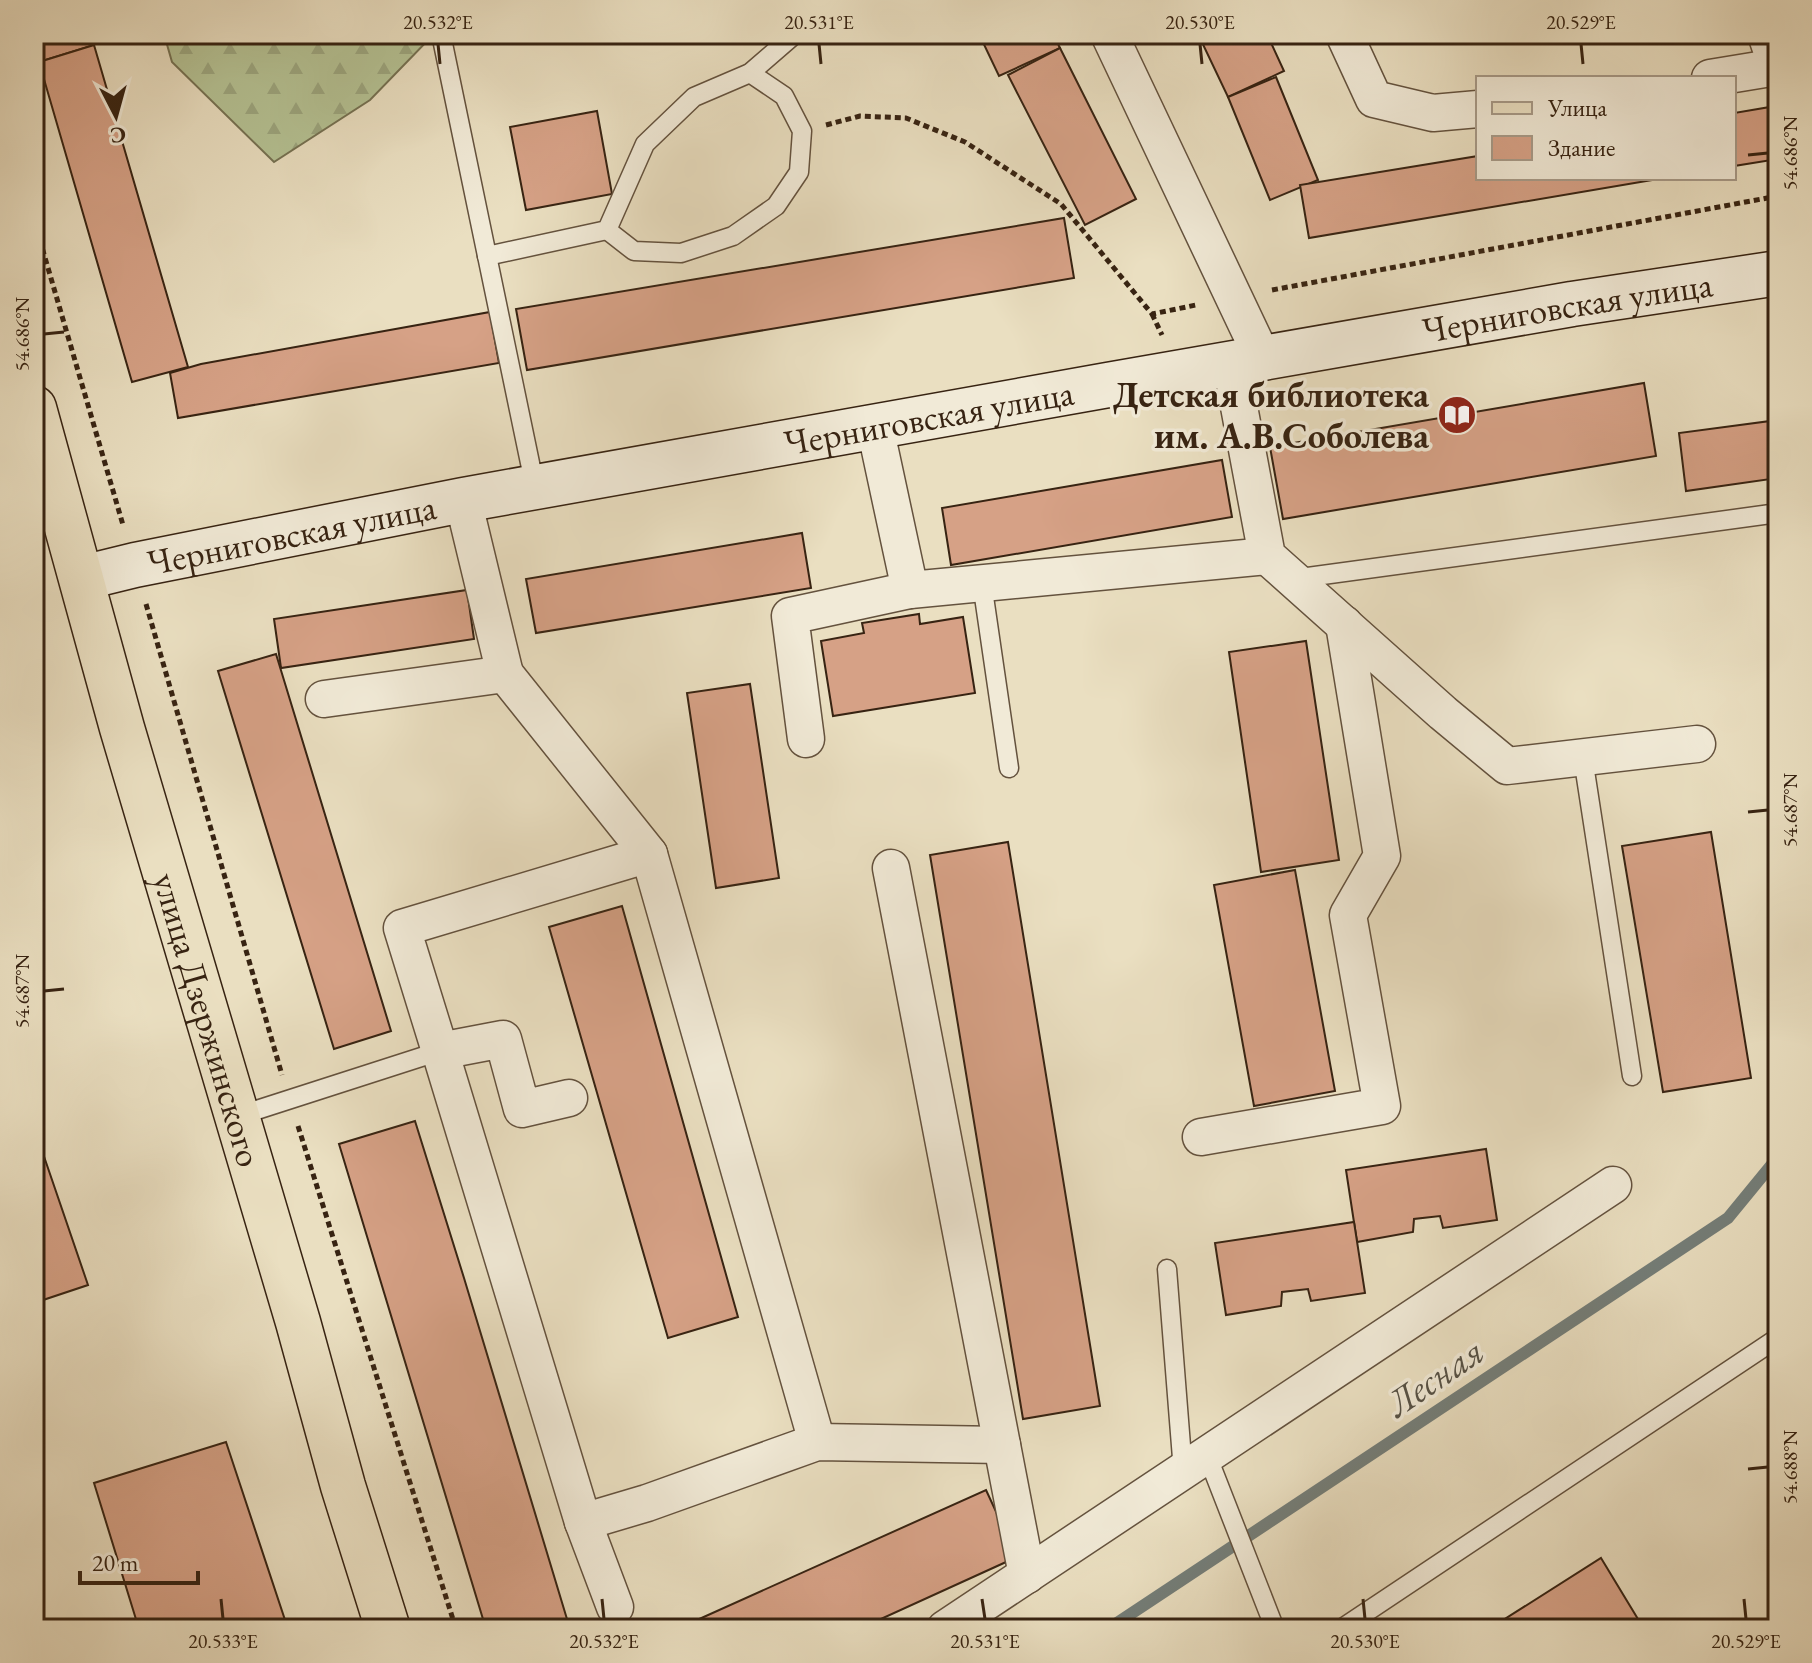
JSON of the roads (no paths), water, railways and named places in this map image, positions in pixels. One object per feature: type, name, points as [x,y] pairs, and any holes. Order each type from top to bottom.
[{"type":"main road","name":"Черниговская улица","points":[[82,578],[535,487],[1572,304],[1778,273]]},
{"type":"main road","name":"улица Дзержинского","points":[[34,408],[122,728],[238,1116],[343,1486],[388,1629]]},
{"type":"street","points":[[1109,34],[1234,297],[1280,567],[1507,766],[1697,744]]},
{"type":"street","points":[[1344,34],[1374,99],[1433,113],[1476,109]]},
{"type":"street","points":[[1724,76],[1778,68],[1766,34]]},
{"type":"street","points":[[875,427],[910,590]]},
{"type":"street","points":[[463,500],[505,674],[649,854],[817,1442]]},
{"type":"street","points":[[806,739],[790,616],[910,590],[982,583],[1280,567]]},
{"type":"street","points":[[1201,1137],[1382,1106],[1348,915],[1382,856],[1344,624]]},
{"type":"street","points":[[324,699],[505,674]]},
{"type":"street","points":[[615,1607],[583,1522],[402,928],[649,854]]},
{"type":"street","points":[[891,868],[1027,1575]]},
{"type":"street","points":[[440,1051],[503,1039],[522,1109],[569,1098]]},
{"type":"street","points":[[945,1629],[1613,1185]]},
{"type":"street","points":[[583,1522],[647,1503],[817,1442],[1002,1445]]},
{"type":"lane","points":[[441,34],[535,487]]},
{"type":"lane","points":[[607,230],[645,144],[694,97],[750,73],[795,34]]},
{"type":"lane","points":[[607,230],[634,251],[681,253],[733,236],[776,206],[799,172],[802,131],[784,96],[750,73]]},
{"type":"lane","points":[[487,256],[607,230]]},
{"type":"lane","points":[[1280,567],[1778,513]]},
{"type":"lane","points":[[982,583],[1009,768]]},
{"type":"lane","points":[[1583,758],[1632,1076]]},
{"type":"lane","points":[[238,1116],[440,1051]]},
{"type":"lane","points":[[1167,1269],[1195,1463],[1275,1629]]},
{"type":"lane","points":[[1341,1629],[1760,1349],[1778,1340]]},
{"type":"waterway","name":"Лесная","points":[[1108,1629],[1728,1218],[1778,1157]]},
{"type":"place","name":"Детская библиотека им. А.В.Соболева","points":[[1457,415]]}]
